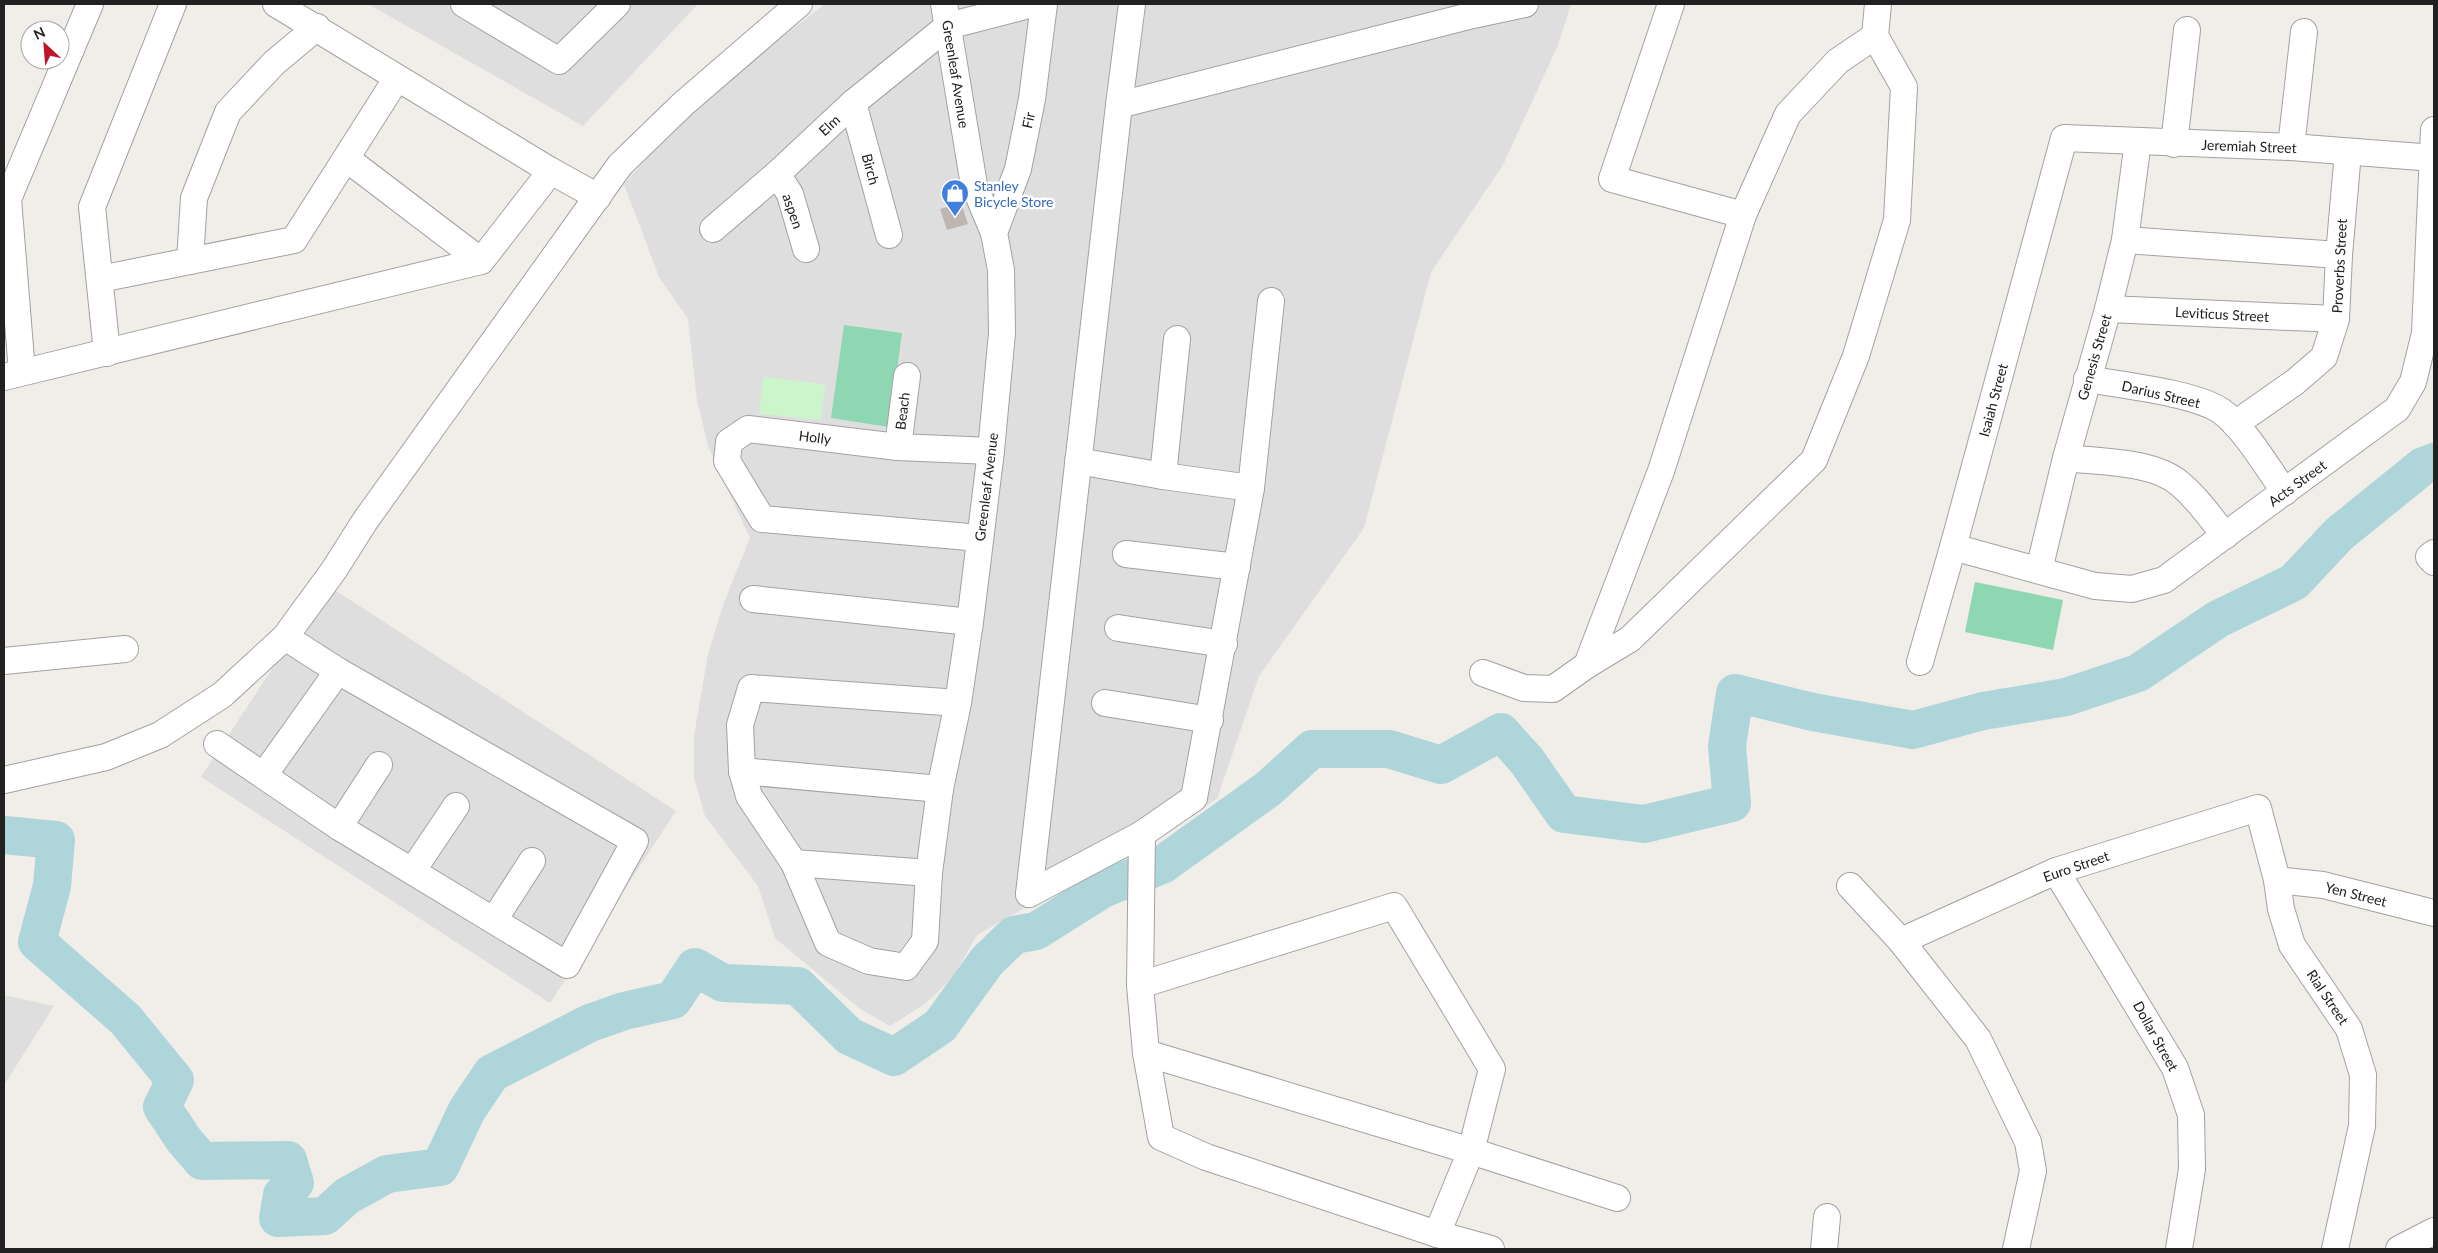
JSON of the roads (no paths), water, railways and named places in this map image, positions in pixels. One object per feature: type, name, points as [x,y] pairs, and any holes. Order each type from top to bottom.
[{"type":"street","points":[[90,4],[8,198],[13,375],[481,262],[551,171]]},
{"type":"street","points":[[107,353],[92,207],[173,4]]},
{"type":"street","points":[[276,4],[317,27],[397,78],[551,171],[598,197]]},
{"type":"street","points":[[478,7],[559,61],[616,4]]},
{"type":"street","points":[[4,780],[106,756],[160,735],[222,695],[285,637],[334,570],[365,521],[620,165],[683,104],[799,4]]},
{"type":"street","points":[[946,15],[1033,4]]},
{"type":"street","name":"Fir","points":[[994,233],[1018,168],[1032,98],[1044,4]]},
{"type":"street","points":[[1132,4],[1118,105],[1029,894],[1142,841],[1194,798],[1224,644],[1251,488],[1271,301]]},
{"type":"street","points":[[1118,105],[1472,9],[1525,4]]},
{"type":"street","points":[[1671,4],[1612,178],[1743,215]]},
{"type":"street","points":[[1483,673],[1524,688],[1553,688],[1630,639],[1814,460],[1856,356],[1898,220],[1904,87],[1875,36],[1878,4]]},
{"type":"street","name":"Elm","points":[[713,229],[776,174],[946,15]]},
{"type":"street","name":"Greenleaf Avenue","points":[[794,863],[828,943],[869,961],[906,967],[925,941],[929,873],[940,788],[958,703],[970,622],[991,451],[1002,333],[1001,270],[994,233],[974,185],[946,15]]},
{"type":"street","points":[[190,261],[194,198],[228,112],[274,63],[317,27]]},
{"type":"street","points":[[2174,144],[2188,30]]},
{"type":"street","points":[[2292,147],[2304,32]]},
{"type":"street","points":[[1587,665],[1661,471],[1743,215],[1788,114],[1838,61],[1875,36]]},
{"type":"street","points":[[100,280],[294,240],[397,78]]},
{"type":"street","name":"Birch","points":[[853,102],[889,235]]},
{"type":"street","name":"Acts Street","points":[[1953,548],[2096,586],[2132,589],[2164,580],[2397,409],[2413,382],[2429,333],[2434,130]]},
{"type":"street","name":"Jeremiah Street","points":[[2064,138],[2174,144],[2292,147],[2433,158]]},
{"type":"street","name":"Isaiah Street","points":[[1920,662],[1953,548],[2064,138]]},
{"type":"street","name":"Genesis Street","points":[[2039,570],[2066,458],[2108,309],[2125,240],[2138,141]]},
{"type":"street","name":"Proverbs Street","points":[[2235,424],[2295,382],[2324,358],[2336,319],[2338,255],[2348,152]]},
{"type":"street","points":[[347,158],[481,262]]},
{"type":"street","name":"aspen","points":[[776,174],[790,194],[806,249]]},
{"type":"street","points":[[2125,240],[2338,255]]},
{"type":"street","name":"Leviticus Street","points":[[2108,309],[2336,319]]},
{"type":"street","points":[[1163,476],[1178,339]]},
{"type":"street","name":"Beach","points":[[898,447],[907,376]]},
{"type":"street","name":"Darius Street","points":[[2087,378],[2196,400],[2220,411],[2235,424],[2285,492]]},
{"type":"street","name":"Holly","points":[[980,538],[762,519],[727,462],[729,442],[748,429],[898,447],[991,451]]},
{"type":"street","points":[[2066,458],[2150,468],[2179,482],[2199,502],[2225,536]]},
{"type":"street","points":[[1078,461],[1163,476],[1251,488]]},
{"type":"street","points":[[1126,554],[1237,567]]},
{"type":"street","points":[[753,599],[970,622]]},
{"type":"street","points":[[1118,628],[1224,644]]},
{"type":"street","points":[[217,744],[339,827],[413,870],[567,965],[635,841],[338,671],[285,637]]},
{"type":"street","points":[[4,661],[126,648]]},
{"type":"street","points":[[264,775],[338,671]]},
{"type":"street","points":[[929,873],[794,863],[749,796],[742,771],[740,725],[751,688],[958,703]]},
{"type":"street","points":[[1105,703],[1210,720]]},
{"type":"street","points":[[339,827],[379,766]]},
{"type":"street","points":[[742,771],[940,788]]},
{"type":"street","points":[[413,870],[456,806]]},
{"type":"street","name":"Euro Street","points":[[1900,941],[2056,871],[2258,808]]},
{"type":"street","name":"Rial Street","points":[[2258,808],[2292,945],[2349,1029],[2363,1075],[2362,1126],[2335,1249]]},
{"type":"street","points":[[1142,841],[1140,985],[1146,1053],[1161,1137],[1206,1157],[1437,1234],[1491,1249]]},
{"type":"street","points":[[494,920],[532,860]]},
{"type":"street","name":"Dollar Street","points":[[2056,871],[2175,1068],[2191,1115],[2192,1169],[2178,1249]]},
{"type":"street","name":"Yen Street","points":[[2277,880],[2323,885],[2434,913]]},
{"type":"street","points":[[1850,886],[1900,941],[1978,1039],[2028,1142],[2033,1171],[2016,1249]]},
{"type":"street","points":[[1140,985],[1394,906],[1492,1069],[1471,1151],[1437,1234]]},
{"type":"street","points":[[1146,1053],[1471,1151],[1616,1198]]},
{"type":"street","points":[[1824,1249],[1827,1217]]},
{"type":"street","points":[[2399,1249],[2434,1231]]},
{"type":"waterway","points":[[4,835],[56,840],[52,886],[37,942],[125,1019],[175,1080],[162,1107],[184,1140],[202,1161],[288,1160],[295,1183],[282,1195],[278,1218],[325,1216],[347,1196],[387,1174],[440,1167],[467,1110],[492,1073],[590,1023],[624,1011],[673,1000],[695,967],[723,983],[798,986],[849,1036],[894,1057],[940,1026],[987,961],[1014,935],[1036,931],[1103,889],[1162,865],[1268,789],[1312,749],[1389,749],[1441,765],[1501,732],[1527,761],[1564,814],[1644,824],[1732,803],[1727,746],[1735,693],[1813,712],[1913,730],[1983,711],[2066,697],[2138,673],[2218,619],[2294,582],[2339,534],[2423,466],[2434,462]]},
{"type":"place","name":"Stanley Bicycle Store","points":[[955,217]]}]
